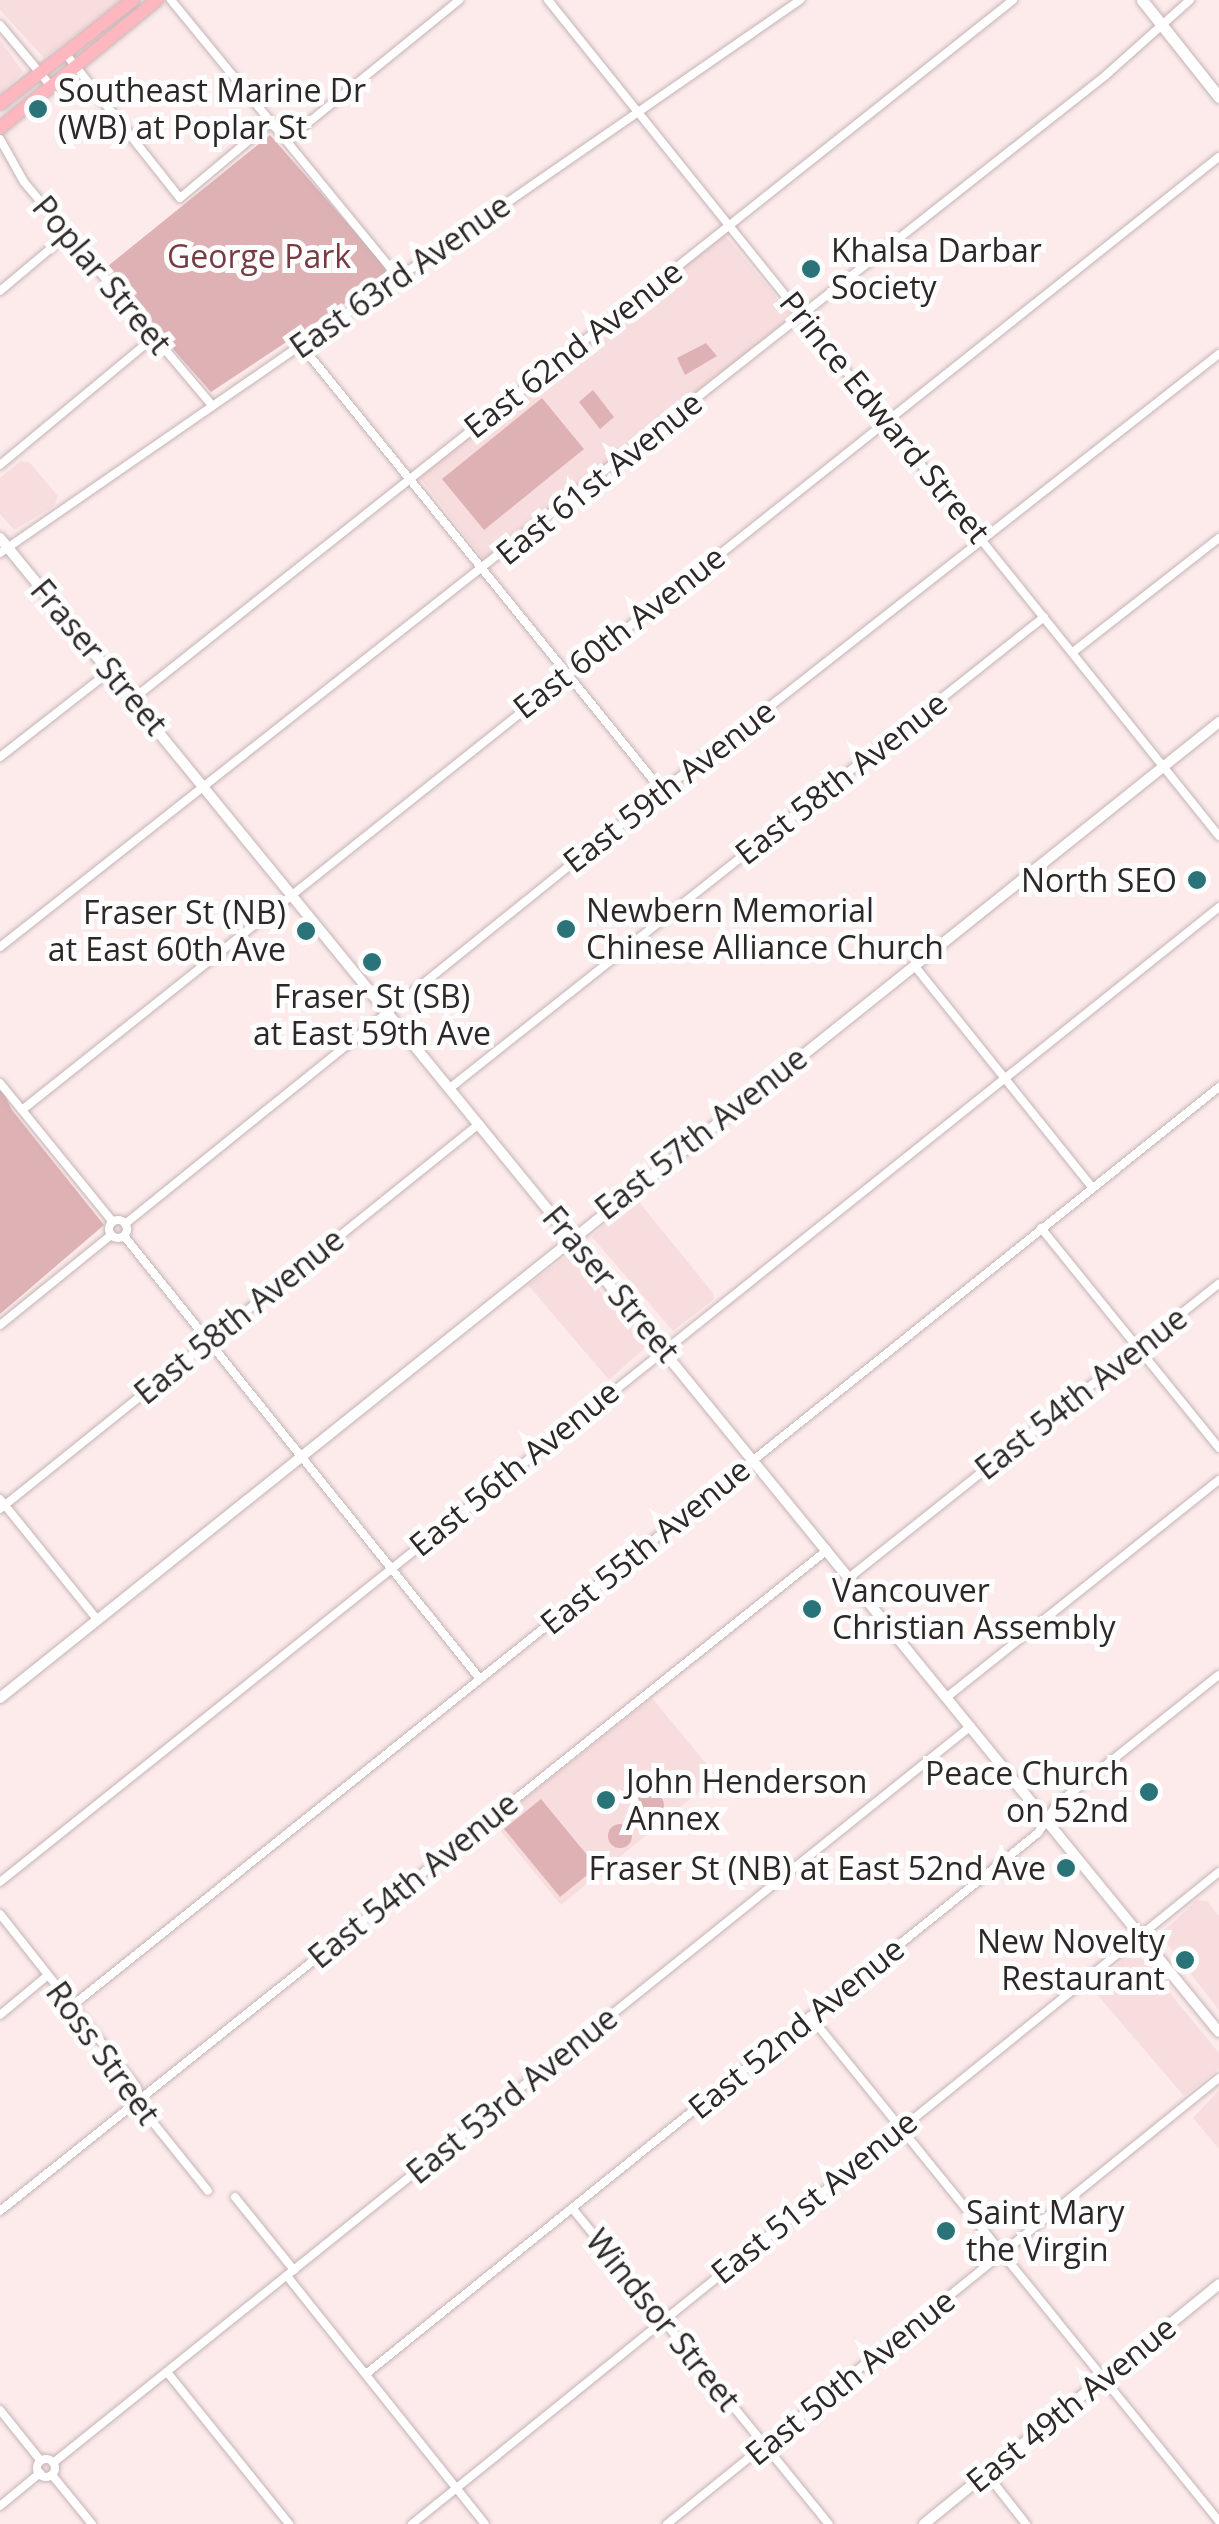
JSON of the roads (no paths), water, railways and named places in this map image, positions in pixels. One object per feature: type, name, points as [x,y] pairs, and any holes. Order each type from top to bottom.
[{"type":"main road","points":[[0,104],[134,0]]},
{"type":"main road","points":[[0,128],[157,0]]},
{"type":"main road","points":[[1142,0],[1219,97]]},
{"type":"street","points":[[172,0],[398,277]]},
{"type":"street","points":[[287,140],[460,0]]},
{"type":"street","name":"Prince Edward Street","points":[[548,0],[1219,836]]},
{"type":"street","name":"East 63rd Avenue","points":[[2,546],[212,406],[800,0]]},
{"type":"street","name":"East 62nd Avenue","points":[[133,699],[1013,0]]},
{"type":"street","name":"East 61st Avenue","points":[[0,947],[482,571],[1190,0]]},
{"type":"street","points":[[0,25],[50,85]]},
{"type":"street","points":[[65,53],[180,198],[272,122]]},
{"type":"street","name":"Poplar Street","points":[[0,140],[24,182],[212,406]]},
{"type":"street","name":"East 60th Avenue","points":[[22,1110],[1219,156]]},
{"type":"street","points":[[0,291],[68,234]]},
{"type":"street","points":[[0,465],[154,337]]},
{"type":"street","points":[[301,344],[662,791]]},
{"type":"street","name":"East 59th Avenue","points":[[125,1224],[662,791],[1219,354]]},
{"type":"street","points":[[1073,652],[1219,538]]},
{"type":"street","name":"Fraser Street","points":[[2,546],[292,891],[1219,2032]]},
{"type":"street","name":"East 58th Avenue","points":[[450,1088],[1044,617]]},
{"type":"street","points":[[0,758],[110,671]]},
{"type":"street","name":"East 57th Avenue","points":[[0,1698],[571,1236],[1219,722]]},
{"type":"street","name":"East 56th Avenue","points":[[0,1882],[1219,907]]},
{"type":"street","points":[[914,964],[1092,1188]]},
{"type":"street","points":[[0,1083],[113,1222],[125,1224],[124,1236],[480,1679]]},
{"type":"street","name":"East 55th Avenue","points":[[72,2006],[1219,1087]]},
{"type":"street","name":"East 58th Avenue","points":[[2,1504],[479,1124]]},
{"type":"street","points":[[112,1235],[113,1222]]},
{"type":"street","points":[[1041,1228],[1219,1448]]},
{"type":"street","points":[[0,1324],[112,1235],[124,1236]]},
{"type":"street","name":"East 54th Avenue","points":[[850,1577],[1219,1284]]},
{"type":"street","points":[[948,1697],[1219,1480]]},
{"type":"street","points":[[2,1504],[98,1619]]},
{"type":"street","name":"East 54th Avenue","points":[[0,2211],[828,1550]]},
{"type":"street","name":"East 52nd Avenue","points":[[366,2374],[1038,1833],[1046,1819],[1219,1676]]},
{"type":"street","name":"East 53rd Avenue","points":[[53,2463],[971,1726]]},
{"type":"street","name":"East 51st Avenue","points":[[412,2524],[1219,1872]]},
{"type":"street","name":"Ross Street","points":[[0,1914],[208,2191]]},
{"type":"street","points":[[0,2015],[47,1976]]},
{"type":"street","points":[[810,2016],[1219,2521]]},
{"type":"street","name":"East 50th Avenue","points":[[667,2524],[1219,2078]]},
{"type":"street","points":[[235,2197],[366,2374],[485,2524]]},
{"type":"street","name":"Windsor Street","points":[[572,2208],[829,2524]]},
{"type":"street","name":"East 49th Avenue","points":[[924,2524],[1219,2284]]},
{"type":"street","points":[[167,2372],[288,2524]]},
{"type":"street","points":[[0,2410],[41,2461],[53,2463],[52,2475],[92,2524]]},
{"type":"street","points":[[40,2474],[41,2461]]},
{"type":"street","points":[[986,2473],[1026,2524]]},
{"type":"street","points":[[0,2506],[40,2474],[52,2475]]},
{"type":"place","name":"Southeast Marine Dr (WB) at Poplar St","points":[[38,109]]},
{"type":"place","name":"Khalsa Darbar Society","points":[[811,269]]},
{"type":"place","name":"North SEO","points":[[1197,880]]},
{"type":"place","name":"Newbern Memorial Chinese Alliance Church","points":[[566,929]]},
{"type":"place","name":"Fraser St (NB) at East 60th Ave","points":[[306,931]]},
{"type":"place","name":"Fraser St (SB) at East 59th Ave","points":[[372,962]]},
{"type":"place","name":"Vancouver Christian Assembly","points":[[812,1609]]},
{"type":"place","name":"Peace Church on 52nd","points":[[1149,1792]]},
{"type":"place","name":"John Henderson Annex","points":[[606,1800]]},
{"type":"place","name":"Fraser St (NB) at East 52nd Ave","points":[[1066,1868]]},
{"type":"place","name":"New Novelty Restaurant","points":[[1185,1960]]},
{"type":"place","name":"Saint Mary the Virgin","points":[[946,2231]]},
{"type":"park label","name":"George Park","points":[[259,256]]}]
